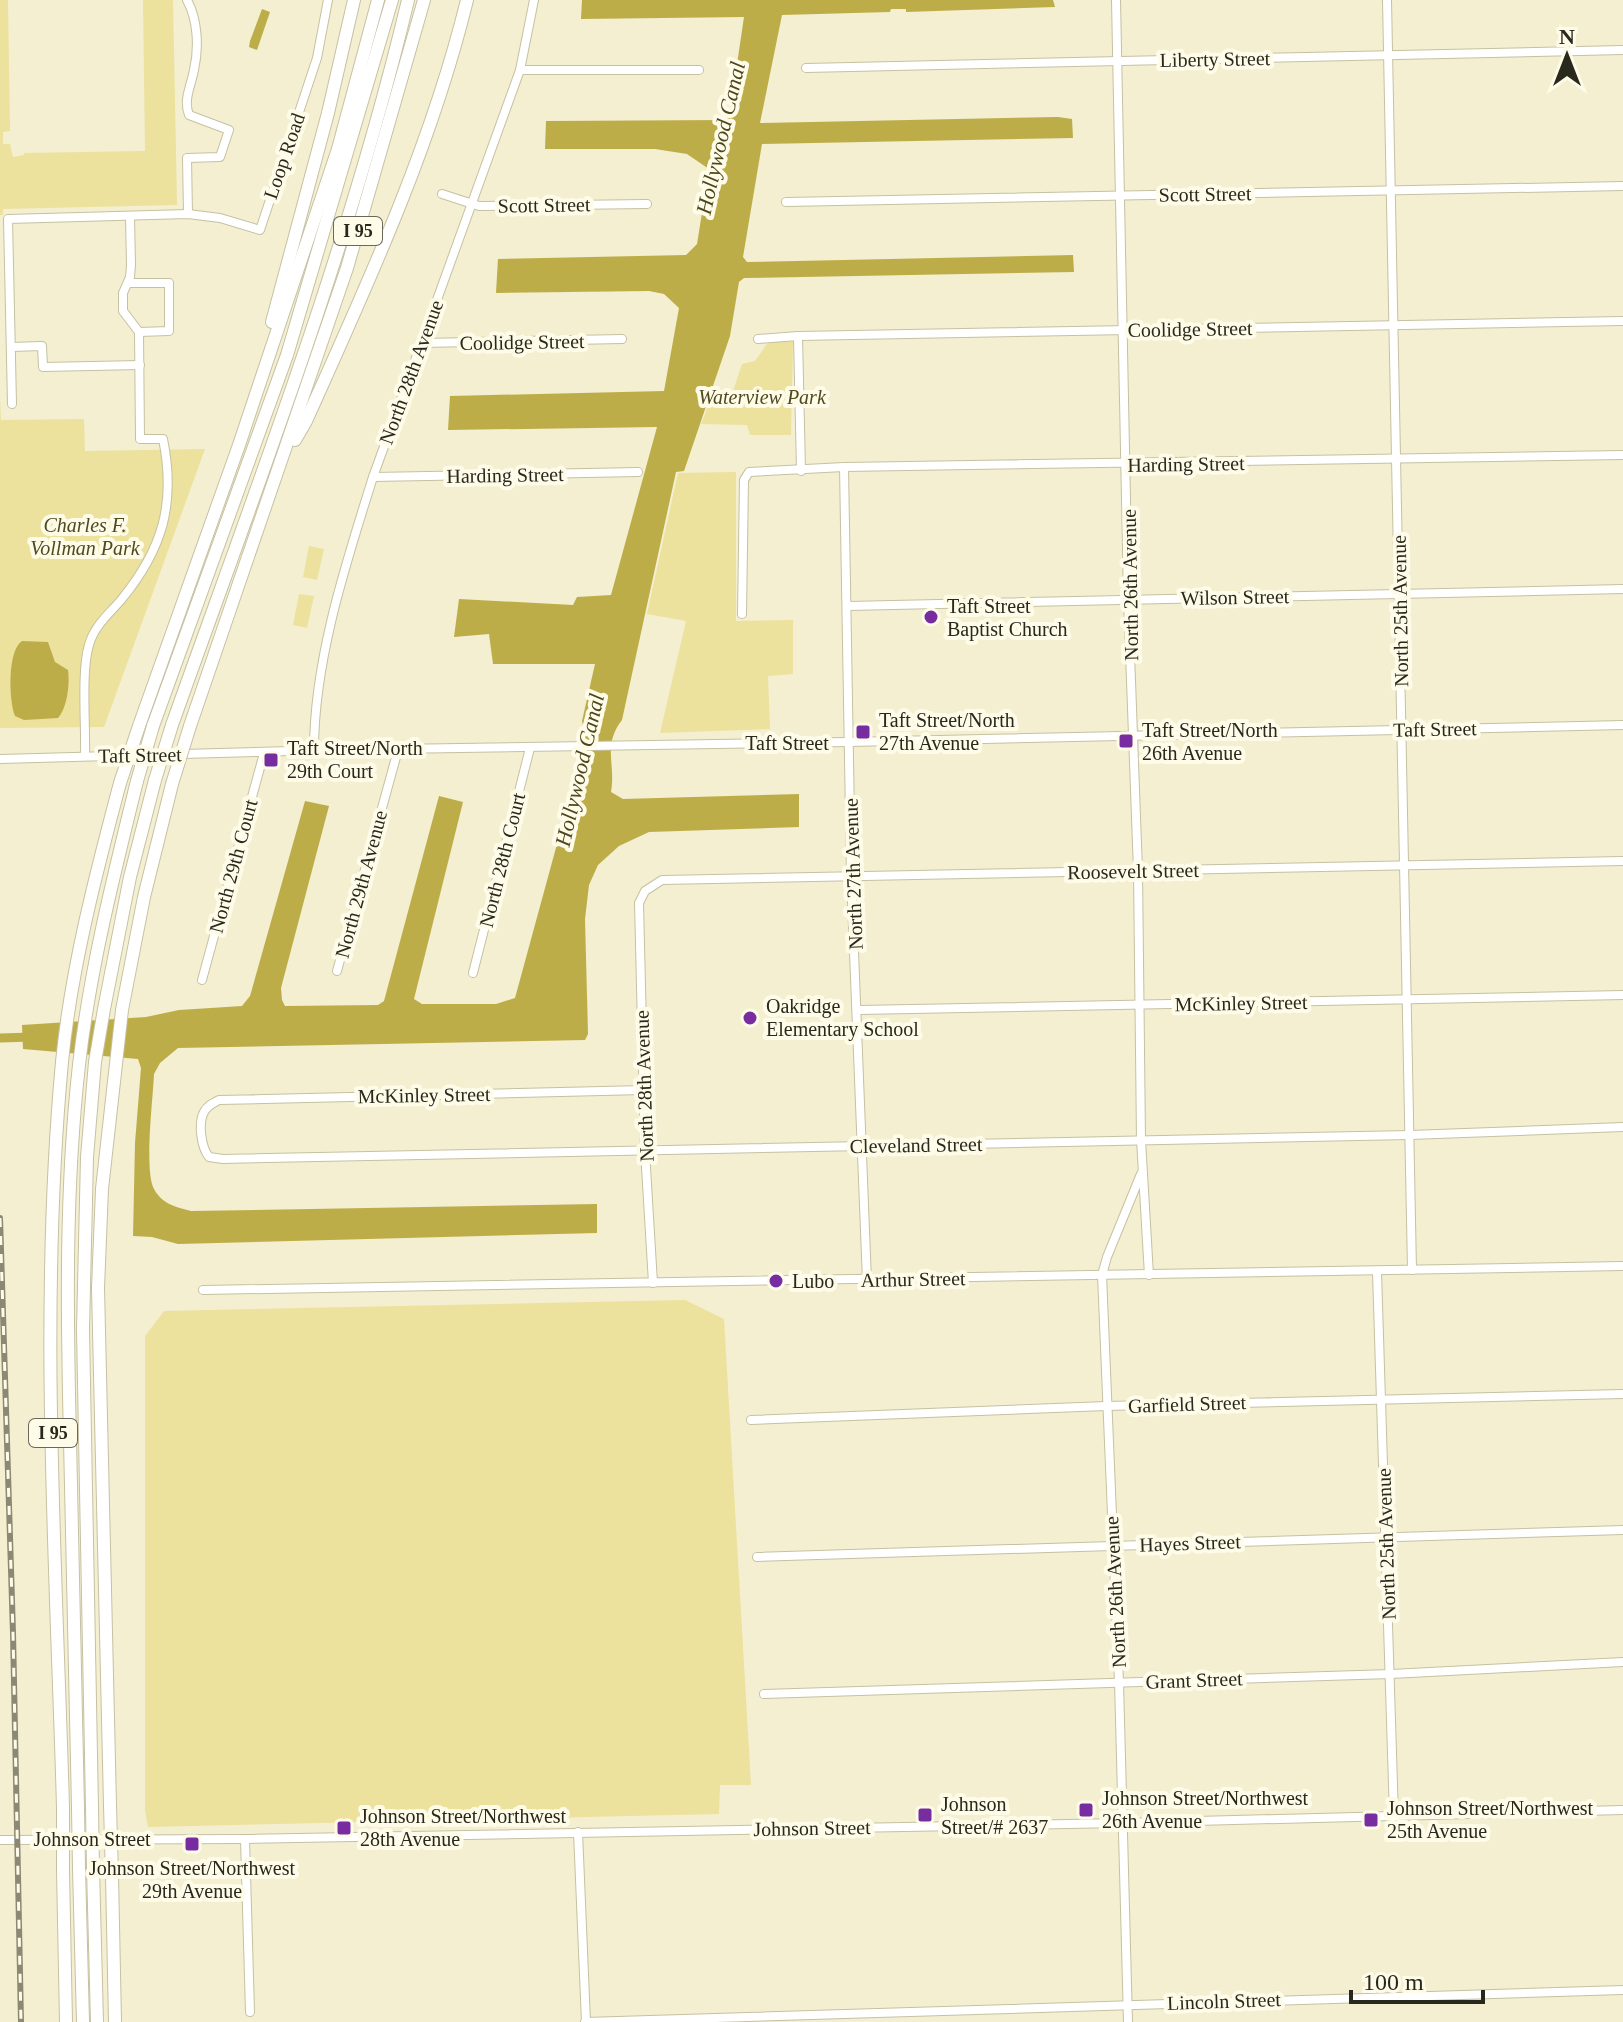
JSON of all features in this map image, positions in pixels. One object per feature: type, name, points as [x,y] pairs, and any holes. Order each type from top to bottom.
[{"type":"highway","points":[[239,445],[328,113],[354,0]]},
{"type":"highway","name":"I 95","points":[[66,2022],[49,1285],[63,1059],[70,1011],[92,890],[120,783],[239,445],[338,149],[378,0]]},
{"type":"highway","points":[[83,2022],[67,1304],[68,1229],[79,1063],[107,905],[153,726],[287,355],[392,0]]},
{"type":"highway","points":[[97,2022],[83,1252],[95,1062],[130,877],[155,780],[324,294],[393,62],[408,0]]},
{"type":"highway","name":"I 95","points":[[115,2022],[98,1288],[102,1189],[122,1010],[144,897],[172,784],[347,268],[424,0]]},
{"type":"highway","points":[[283,460],[306,421],[390,234],[427,138],[467,0]]},
{"type":"street","points":[[12,404],[8,219],[188,214],[187,158],[220,157],[229,130],[189,115],[187,98],[195,65],[196,21],[187,0]]},
{"type":"street","name":"Loop Road","points":[[188,214],[220,218],[260,230],[309,83],[328,0]]},
{"type":"street","name":"North 28th Avenue","points":[[314,750],[316,708],[326,653],[373,477],[520,70],[534,0]]},
{"type":"street","name":"North 26th Avenue","points":[[1116,0],[1128,465],[1128,599],[1135,734],[1141,1005],[1141,1140],[1149,1275]]},
{"type":"street","name":"North 25th Avenue","points":[[1387,0],[1412,1270]]},
{"type":"street","name":"Liberty Street","points":[[806,68],[1623,50]]},
{"type":"street","points":[[520,70],[699,70]]},
{"type":"street","name":"Scott Street","points":[[786,202],[1623,186]]},
{"type":"street","name":"Scott Street","points":[[442,194],[479,206],[647,204]]},
{"type":"street","points":[[85,756],[89,644],[99,624],[140,574],[159,537],[170,483],[163,439],[140,439],[139,332],[123,311],[123,293],[131,265],[130,217]]},
{"type":"street","points":[[128,283],[169,283],[169,331],[139,332]]},
{"type":"street","name":"Coolidge Street","points":[[758,339],[1623,321]]},
{"type":"street","points":[[798,336],[801,471]]},
{"type":"street","name":"Coolidge Street","points":[[422,343],[622,339]]},
{"type":"street","points":[[11,347],[42,346],[43,367],[140,365]]},
{"type":"street","name":"Harding Street","points":[[742,614],[744,480],[749,472],[844,467],[1623,455]]},
{"type":"street","name":"North 27th Avenue","points":[[844,467],[851,876],[859,1010],[867,1281]]},
{"type":"street","name":"Harding Street","points":[[373,477],[638,472]]},
{"type":"street","name":"Wilson Street","points":[[848,606],[1623,589]]},
{"type":"street","name":"Taft Street","points":[[0,759],[314,750],[1623,725]]},
{"type":"street","name":"North 28th Court","points":[[473,973],[530,748]]},
{"type":"street","name":"North 29th Avenue","points":[[337,971],[398,750]]},
{"type":"street","name":"North 29th Court","points":[[202,980],[264,753]]},
{"type":"street","name":"Roosevelt Street","points":[[645,891],[662,880],[1623,861]]},
{"type":"street","name":"North 28th Avenue","points":[[645,891],[639,903],[645,1151],[653,1283]]},
{"type":"street","name":"McKinley Street","points":[[859,1010],[1623,995]]},
{"type":"street","name":"McKinley Street","points":[[209,1157],[203,1149],[201,1116],[206,1108],[219,1100],[644,1090]]},
{"type":"street","name":"Cleveland Street","points":[[209,1157],[1410,1135],[1623,1127]]},
{"type":"street","name":"North 26th Avenue","points":[[1128,2022],[1119,1682],[1102,1275],[1143,1169]]},
{"type":"street","name":"Arthur Street","points":[[203,1290],[1623,1266]]},
{"type":"street","name":"North 25th Avenue","points":[[1377,1272],[1394,1817]]},
{"type":"street","name":"Garfield Street","points":[[751,1420],[1106,1406],[1623,1394]]},
{"type":"street","name":"Hayes Street","points":[[757,1557],[1623,1530]]},
{"type":"street","name":"Grant Street","points":[[764,1694],[1391,1674],[1623,1662]]},
{"type":"street","name":"Johnson Street","points":[[0,1840],[245,1839],[1121,1823],[1623,1810]]},
{"type":"street","points":[[578,1832],[586,2022]]},
{"type":"street","points":[[245,1839],[250,2012]]},
{"type":"street","name":"Lincoln Street","points":[[586,2022],[754,2020],[1128,2004],[1623,1990]]},
{"type":"green space","points":[[0,0],[8,0],[10,131],[3,132],[3,144],[10,144],[13,157],[24,153],[145,151],[143,0],[173,0],[177,205],[3,209],[3,215],[0,215]]},
{"type":"green space","name":"Waterview Park","points":[[779,340],[793,342],[791,435],[750,435],[747,425],[701,424],[710,401],[729,403],[742,364],[755,361],[767,344]]},
{"type":"green space","name":"Charles F. Vollman Park","points":[[0,399],[1,420],[84,419],[85,451],[205,449],[104,727],[0,728]]},
{"type":"green space","points":[[736,472],[736,621],[793,620],[793,674],[768,676],[770,729],[660,733],[686,621],[647,614],[678,473]]},
{"type":"green space","points":[[309,546],[324,549],[317,580],[303,577]]},
{"type":"green space","points":[[299,594],[314,596],[307,628],[293,625]]},
{"type":"green space","points":[[685,1300],[724,1319],[751,1785],[720,1785],[719,1814],[148,1827],[145,1810],[145,1336],[164,1311]]},
{"type":"water","points":[[582,0],[1053,0],[1055,7],[906,12],[906,9],[891,9],[890,12],[782,15],[760,123],[1058,117],[1072,119],[1073,138],[762,144],[743,257],[747,262],[1073,255],[1074,272],[744,278],[739,282],[730,336],[684,471],[676,472],[622,720],[611,747],[611,792],[623,799],[799,794],[799,827],[649,832],[619,846],[598,865],[589,885],[585,919],[588,1034],[585,1040],[178,1048],[160,1063],[154,1074],[149,1151],[151,1180],[157,1194],[175,1206],[191,1211],[597,1204],[597,1233],[178,1244],[133,1236],[135,1143],[141,1068],[138,1059],[23,1049],[22,1025],[146,1017],[179,1010],[242,1006],[250,996],[305,801],[329,806],[281,988],[285,1006],[378,1005],[384,1001],[439,796],[463,802],[414,999],[422,1004],[496,1004],[515,998],[578,767],[585,733],[582,721],[595,664],[493,664],[489,634],[454,637],[459,599],[573,605],[577,597],[611,595],[657,427],[448,430],[450,396],[664,391],[679,308],[664,294],[649,291],[496,293],[498,259],[686,255],[697,244],[709,169],[687,154],[655,149],[545,149],[546,121],[726,120],[744,17],[581,19]]},
{"type":"water","points":[[262,9],[270,12],[257,50],[249,47]]},
{"type":"water","points":[[22,641],[48,642],[55,662],[68,670],[67,696],[58,718],[24,720],[15,716],[11,699],[12,665],[17,646]]},
{"type":"waterway","name":"Hollywood Canal","points":[[0,1038],[33,1037]]},
{"type":"railway","points":[[0,1218],[21,2022]]},
{"type":"place","name":"Taft Street Baptist Church","points":[[931,617]]},
{"type":"place","name":"Taft Street/North 27th Avenue","points":[[863,732]]},
{"type":"place","name":"Taft Street/North 26th Avenue","points":[[1126,741]]},
{"type":"place","name":"Taft Street/North 29th Court","points":[[271,760]]},
{"type":"place","name":"Oakridge Elementary School","points":[[750,1018]]},
{"type":"place","name":"Lubo","points":[[776,1281]]},
{"type":"place","name":"Johnson Street/Northwest 26th Avenue","points":[[1086,1810]]},
{"type":"place","name":"Johnson Street/# 2637","points":[[925,1815]]},
{"type":"place","name":"Johnson Street/Northwest 25th Avenue","points":[[1371,1820]]},
{"type":"place","name":"Johnson Street/Northwest 28th Avenue","points":[[344,1828]]},
{"type":"place","name":"Johnson Street/Northwest 29th Avenue","points":[[192,1844]]}]
